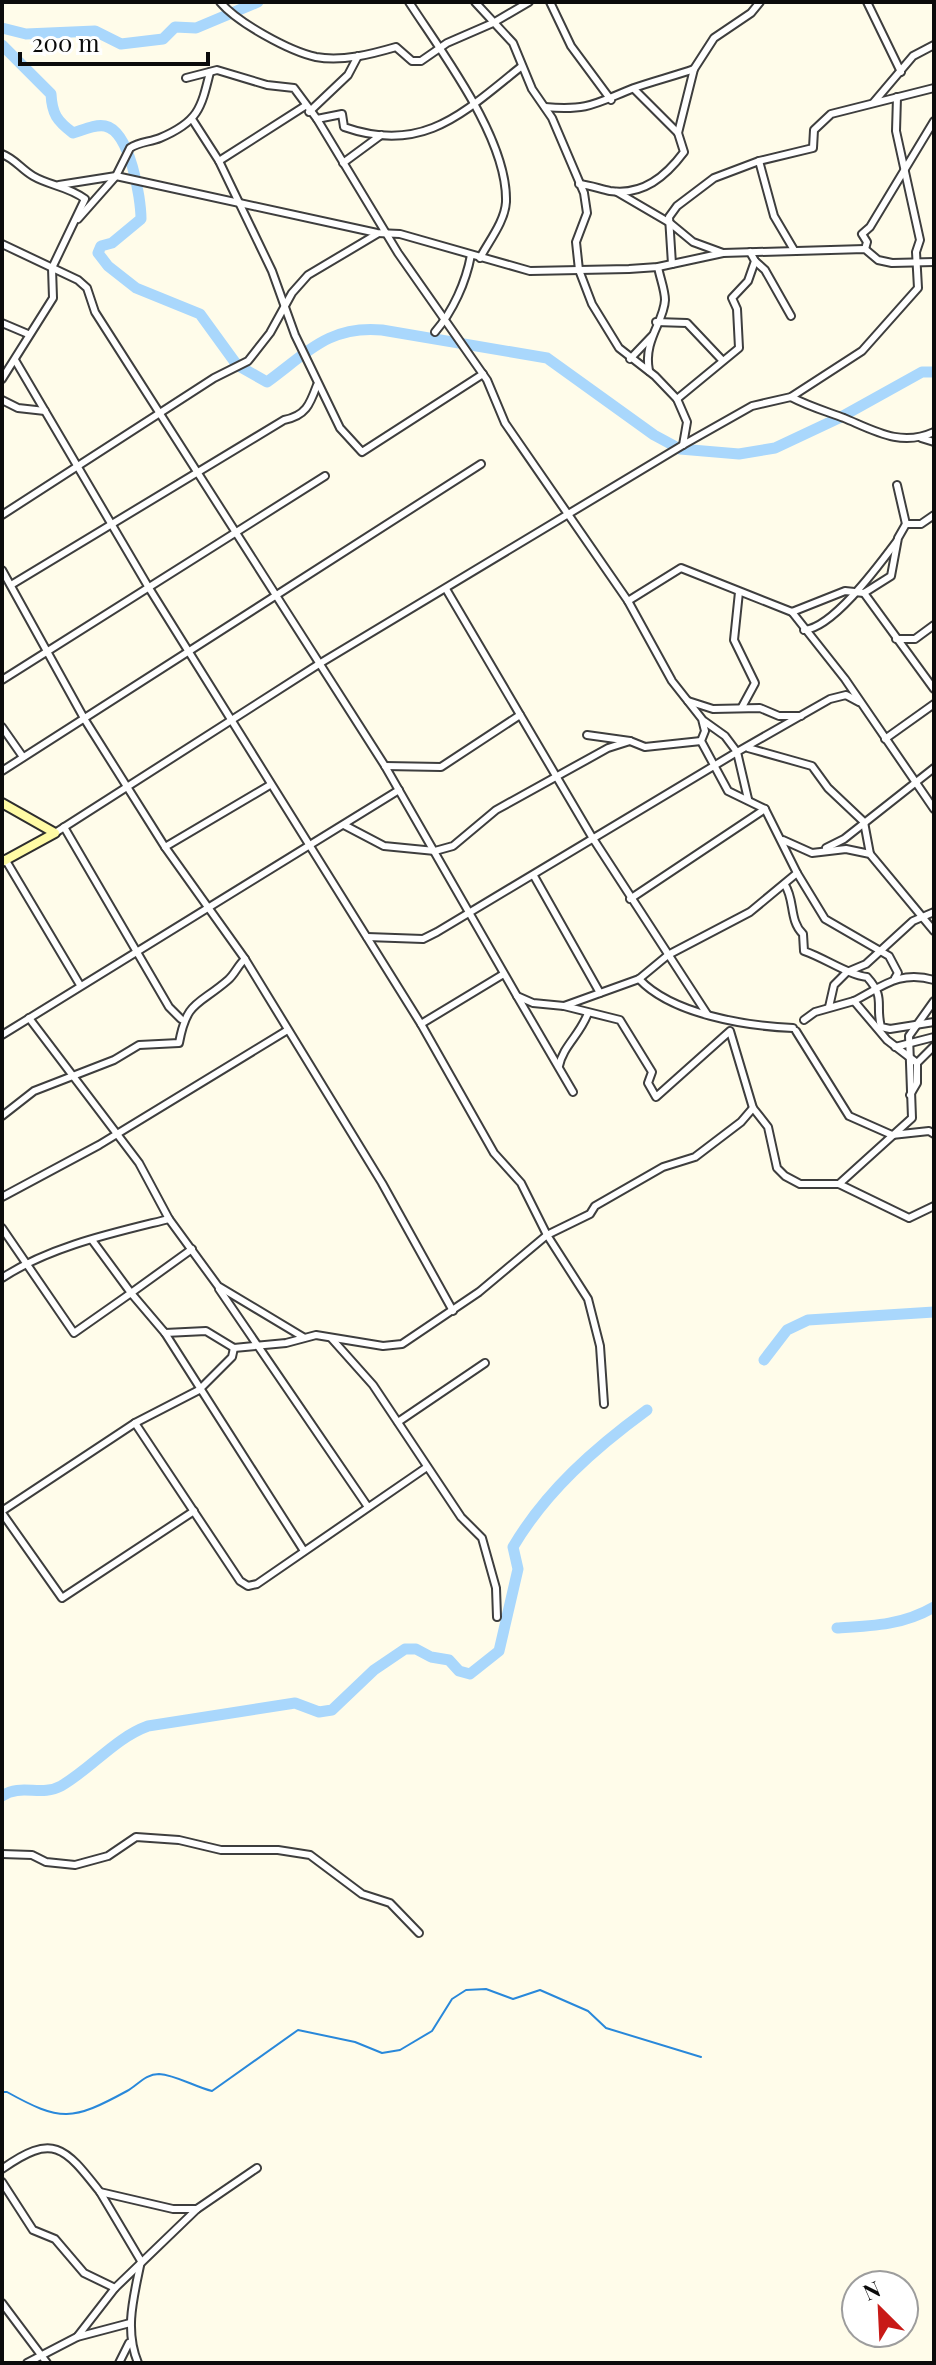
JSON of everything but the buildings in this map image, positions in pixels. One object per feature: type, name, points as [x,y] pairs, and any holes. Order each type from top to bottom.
[{"type":"street","points":[[220,2],[228,12],[273,39],[315,56],[358,56],[396,47],[412,61],[421,61],[442,50],[447,43],[493,23],[529,2]]},
{"type":"street","points":[[409,2],[442,50],[474,106],[500,167],[506,203],[498,228],[480,258]]},
{"type":"street","points":[[475,2],[513,43],[545,107],[588,207],[576,234],[579,270],[592,304],[619,348],[649,371],[677,399],[687,422],[683,445]]},
{"type":"street","points":[[550,2],[571,46],[611,100]]},
{"type":"street","points":[[678,133],[694,69],[714,38],[751,13],[760,2]]},
{"type":"street","points":[[867,2],[901,72]]},
{"type":"street","points":[[874,102],[913,56],[934,45]]},
{"type":"street","points":[[219,161],[307,109],[348,75],[358,56]]},
{"type":"street","points":[[317,119],[342,114],[344,127],[381,135],[414,135],[439,127],[474,106],[522,66]]},
{"type":"street","points":[[545,107],[573,110],[611,100],[694,69]]},
{"type":"street","points":[[186,78],[217,70],[267,85],[290,86],[317,119],[387,234],[483,374],[505,423],[628,601],[672,681],[702,719],[725,736],[737,752],[748,799]]},
{"type":"street","points":[[71,228],[116,176],[130,148],[162,137],[192,119],[203,106],[210,72]]},
{"type":"street","points":[[672,264],[670,223],[677,206],[714,178],[759,161],[813,148],[812,135],[831,114],[934,88]]},
{"type":"street","points":[[617,192],[658,182],[684,152],[678,133],[634,89]]},
{"type":"street","points":[[80,985],[4,860],[55,833],[319,664],[683,445],[752,406],[791,397],[862,351],[883,329],[918,288],[920,240],[896,131],[897,97]]},
{"type":"street","points":[[192,119],[219,161],[272,271],[284,307],[340,428],[362,452],[483,374]]},
{"type":"street","points":[[865,249],[867,242],[862,234],[870,227],[934,121]]},
{"type":"street","points":[[343,163],[381,135]]},
{"type":"street","points":[[2,154],[16,159],[32,175],[71,189],[85,199],[52,268],[53,298],[2,379]]},
{"type":"street","points":[[759,161],[774,216],[794,250]]},
{"type":"street","points":[[59,185],[116,176],[191,194],[207,194],[238,205],[377,233],[400,234],[530,271],[658,267],[723,253],[794,250],[831,253],[865,249],[878,260],[934,262]]},
{"type":"street","points":[[579,184],[617,192],[670,223],[693,242],[723,253]]},
{"type":"street","points":[[2,515],[160,413],[248,361],[308,275],[377,233]]},
{"type":"street","points":[[2,244],[67,272],[87,288],[95,312],[385,766],[471,913],[502,975],[573,1092]]},
{"type":"street","points":[[750,252],[765,270],[791,316]]},
{"type":"street","points":[[435,332],[446,320],[467,276],[471,255]]},
{"type":"street","points":[[677,399],[739,348],[738,320],[732,298],[748,281],[755,261]]},
{"type":"street","points":[[649,371],[647,359],[652,336],[665,302],[658,267]]},
{"type":"street","points":[[656,322],[687,323],[722,360]]},
{"type":"street","points":[[2,323],[28,334]]},
{"type":"street","points":[[630,359],[652,336]]},
{"type":"street","points":[[15,360],[149,588],[421,1024],[494,1153],[521,1183],[547,1235],[588,1299],[600,1346],[604,1404]]},
{"type":"street","points":[[11,585],[284,420],[297,418],[310,406],[318,384]]},
{"type":"street","points":[[791,397],[878,434],[934,442]]},
{"type":"street","points":[[2,400],[18,408],[45,411]]},
{"type":"street","points":[[921,438],[934,432]]},
{"type":"street","points":[[2,771],[481,464]]},
{"type":"street","points":[[2,680],[325,476]]},
{"type":"street","points":[[804,630],[815,630],[847,604],[898,538],[906,524],[897,485]]},
{"type":"street","points":[[906,524],[921,524],[934,515]]},
{"type":"street","points":[[792,612],[819,599],[864,593],[891,576],[898,538]]},
{"type":"street","points":[[628,601],[681,568],[792,612],[825,652],[833,668],[862,704],[934,809]]},
{"type":"street","points":[[2,570],[85,720],[165,847],[245,959],[286,1031],[382,1183],[453,1311]]},
{"type":"street","points":[[446,589],[630,899],[707,1014]]},
{"type":"street","points":[[739,592],[734,640],[755,683],[742,707]]},
{"type":"street","points":[[864,593],[934,689]]},
{"type":"street","points":[[896,639],[915,639],[934,625]]},
{"type":"street","points":[[367,937],[423,939],[534,876],[713,764],[830,699],[846,695],[862,704]]},
{"type":"street","points":[[688,701],[713,709],[760,708],[779,716],[803,716]]},
{"type":"street","points":[[885,739],[934,704]]},
{"type":"street","points":[[385,766],[441,767],[520,715]]},
{"type":"street","points":[[702,719],[705,731],[701,741],[728,791],[765,809],[797,873],[825,919],[889,956],[898,973],[895,978]]},
{"type":"street","points":[[2,727],[23,757]]},
{"type":"street","points":[[587,735],[630,741],[645,747],[701,741]]},
{"type":"street","points":[[344,825],[384,846],[435,851],[453,846],[496,810],[558,779],[608,748],[630,741]]},
{"type":"street","points":[[746,748],[812,766],[828,788],[864,822],[870,854]]},
{"type":"street","points":[[783,840],[812,853],[844,839],[934,768]]},
{"type":"street","points":[[165,847],[270,785]]},
{"type":"street","points":[[2,1035],[399,790]]},
{"type":"street","points":[[2,803],[55,833]]},
{"type":"street","points":[[630,899],[765,809]]},
{"type":"street","points":[[64,827],[169,1007],[181,1019]]},
{"type":"street","points":[[822,849],[859,850],[870,854],[934,931]]},
{"type":"street","points":[[564,1006],[639,979],[668,955],[750,912],[797,873]]},
{"type":"street","points":[[534,876],[600,993]]},
{"type":"street","points":[[785,885],[791,893],[796,928],[803,934],[804,951],[832,961],[847,972],[867,977],[877,989],[881,1027],[890,1029],[934,1022]]},
{"type":"street","points":[[829,1007],[834,985],[847,972],[866,964],[923,916],[934,912]]},
{"type":"street","points":[[2,1116],[34,1091],[114,1060],[139,1045],[179,1043],[181,1019],[196,1002],[232,977],[245,959]]},
{"type":"street","points":[[804,1020],[829,1007],[854,1001],[895,978],[914,974],[934,980]]},
{"type":"street","points":[[421,1024],[502,975]]},
{"type":"street","points":[[639,979],[655,997],[746,1026],[795,1030],[849,1116],[892,1135],[929,1131],[934,1134]]},
{"type":"street","points":[[517,996],[533,1003],[564,1006],[620,1020],[649,1064],[652,1072],[648,1083],[656,1097],[730,1031],[734,1035],[753,1108],[768,1127],[777,1168],[785,1176],[800,1184],[839,1184],[909,1218],[934,1206]]},
{"type":"street","points":[[854,1001],[895,1047],[917,1063]]},
{"type":"street","points":[[839,1184],[912,1118],[907,1044],[934,1001]]},
{"type":"street","points":[[559,1066],[562,1053],[580,1035],[588,1013]]},
{"type":"street","points":[[29,1018],[139,1163],[169,1219],[368,1507]]},
{"type":"street","points":[[2,1197],[286,1031]]},
{"type":"street","points":[[895,1047],[934,1037]]},
{"type":"street","points":[[910,1095],[917,1083],[917,1063],[934,1046]]},
{"type":"street","points":[[165,1333],[206,1331],[234,1348],[316,1335],[393,1346],[453,1311],[547,1235],[590,1214],[595,1206],[663,1167],[695,1157],[741,1122],[753,1108]]},
{"type":"street","points":[[2,1278],[28,1262],[169,1219]]},
{"type":"street","points":[[2,1228],[74,1333],[192,1249]]},
{"type":"street","points":[[92,1240],[147,1317],[165,1333],[304,1551]]},
{"type":"street","points":[[218,1286],[303,1337]]},
{"type":"street","points":[[332,1339],[373,1385],[427,1467],[488,1550],[497,1617]]},
{"type":"street","points":[[194,1511],[62,1598],[3,1516],[135,1423],[199,1390],[232,1357],[234,1348]]},
{"type":"street","points":[[398,1422],[485,1363]]},
{"type":"street","points":[[135,1423],[248,1586],[427,1467]]},
{"type":"street","points":[[2,1854],[32,1855],[51,1863],[75,1865],[108,1856],[136,1837],[179,1840],[221,1850],[278,1850],[310,1855],[362,1894],[390,1903],[419,1933]]},
{"type":"street","points":[[2,2169],[31,2149],[56,2147],[79,2165],[100,2192],[141,2261],[129,2343],[119,2363]]},
{"type":"street","points":[[77,2337],[115,2288],[141,2261],[197,2209],[257,2168]]},
{"type":"street","points":[[2,2182],[33,2230],[55,2239],[84,2273],[115,2288]]},
{"type":"street","points":[[100,2192],[162,2207],[197,2209]]},
{"type":"street","points":[[2,2303],[47,2363]]},
{"type":"street","points":[[27,2363],[40,2353],[77,2337],[130,2323]]},
{"type":"street","points":[[129,2343],[138,2363]]},
{"type":"waterway","points":[[2,28],[26,34],[95,31],[121,44],[163,39],[175,27],[196,28],[258,2]]},
{"type":"waterway","points":[[2,45],[51,94],[54,112],[68,129],[73,133],[105,126],[114,131],[127,152],[139,196],[141,219],[112,243],[101,246],[98,253],[108,266],[136,288],[200,314],[237,365],[267,382],[307,351],[333,337],[347,332],[382,330],[547,358],[654,435],[680,449],[739,454],[775,448],[841,417],[922,372],[934,372]]},
{"type":"waterway","points":[[764,1360],[787,1330],[808,1320],[934,1312]]},
{"type":"waterway","points":[[2,1796],[16,1790],[46,1790],[61,1786],[125,1738],[148,1726],[295,1703],[319,1712],[332,1710],[374,1670],[405,1649],[416,1649],[431,1657],[449,1660],[459,1671],[470,1674],[499,1651],[518,1569],[513,1547],[526,1527],[573,1472],[647,1410]]},
{"type":"waterway","points":[[837,1628],[899,1621],[934,1607]]},
{"type":"waterway","points":[[2,2092],[41,2109],[67,2114],[93,2108],[154,2074],[212,2091],[298,2030],[355,2042],[382,2053],[400,2050],[432,2031],[452,1999],[466,1990],[486,1989],[513,1999],[540,1990],[588,2011],[606,2028],[701,2057]]}]
